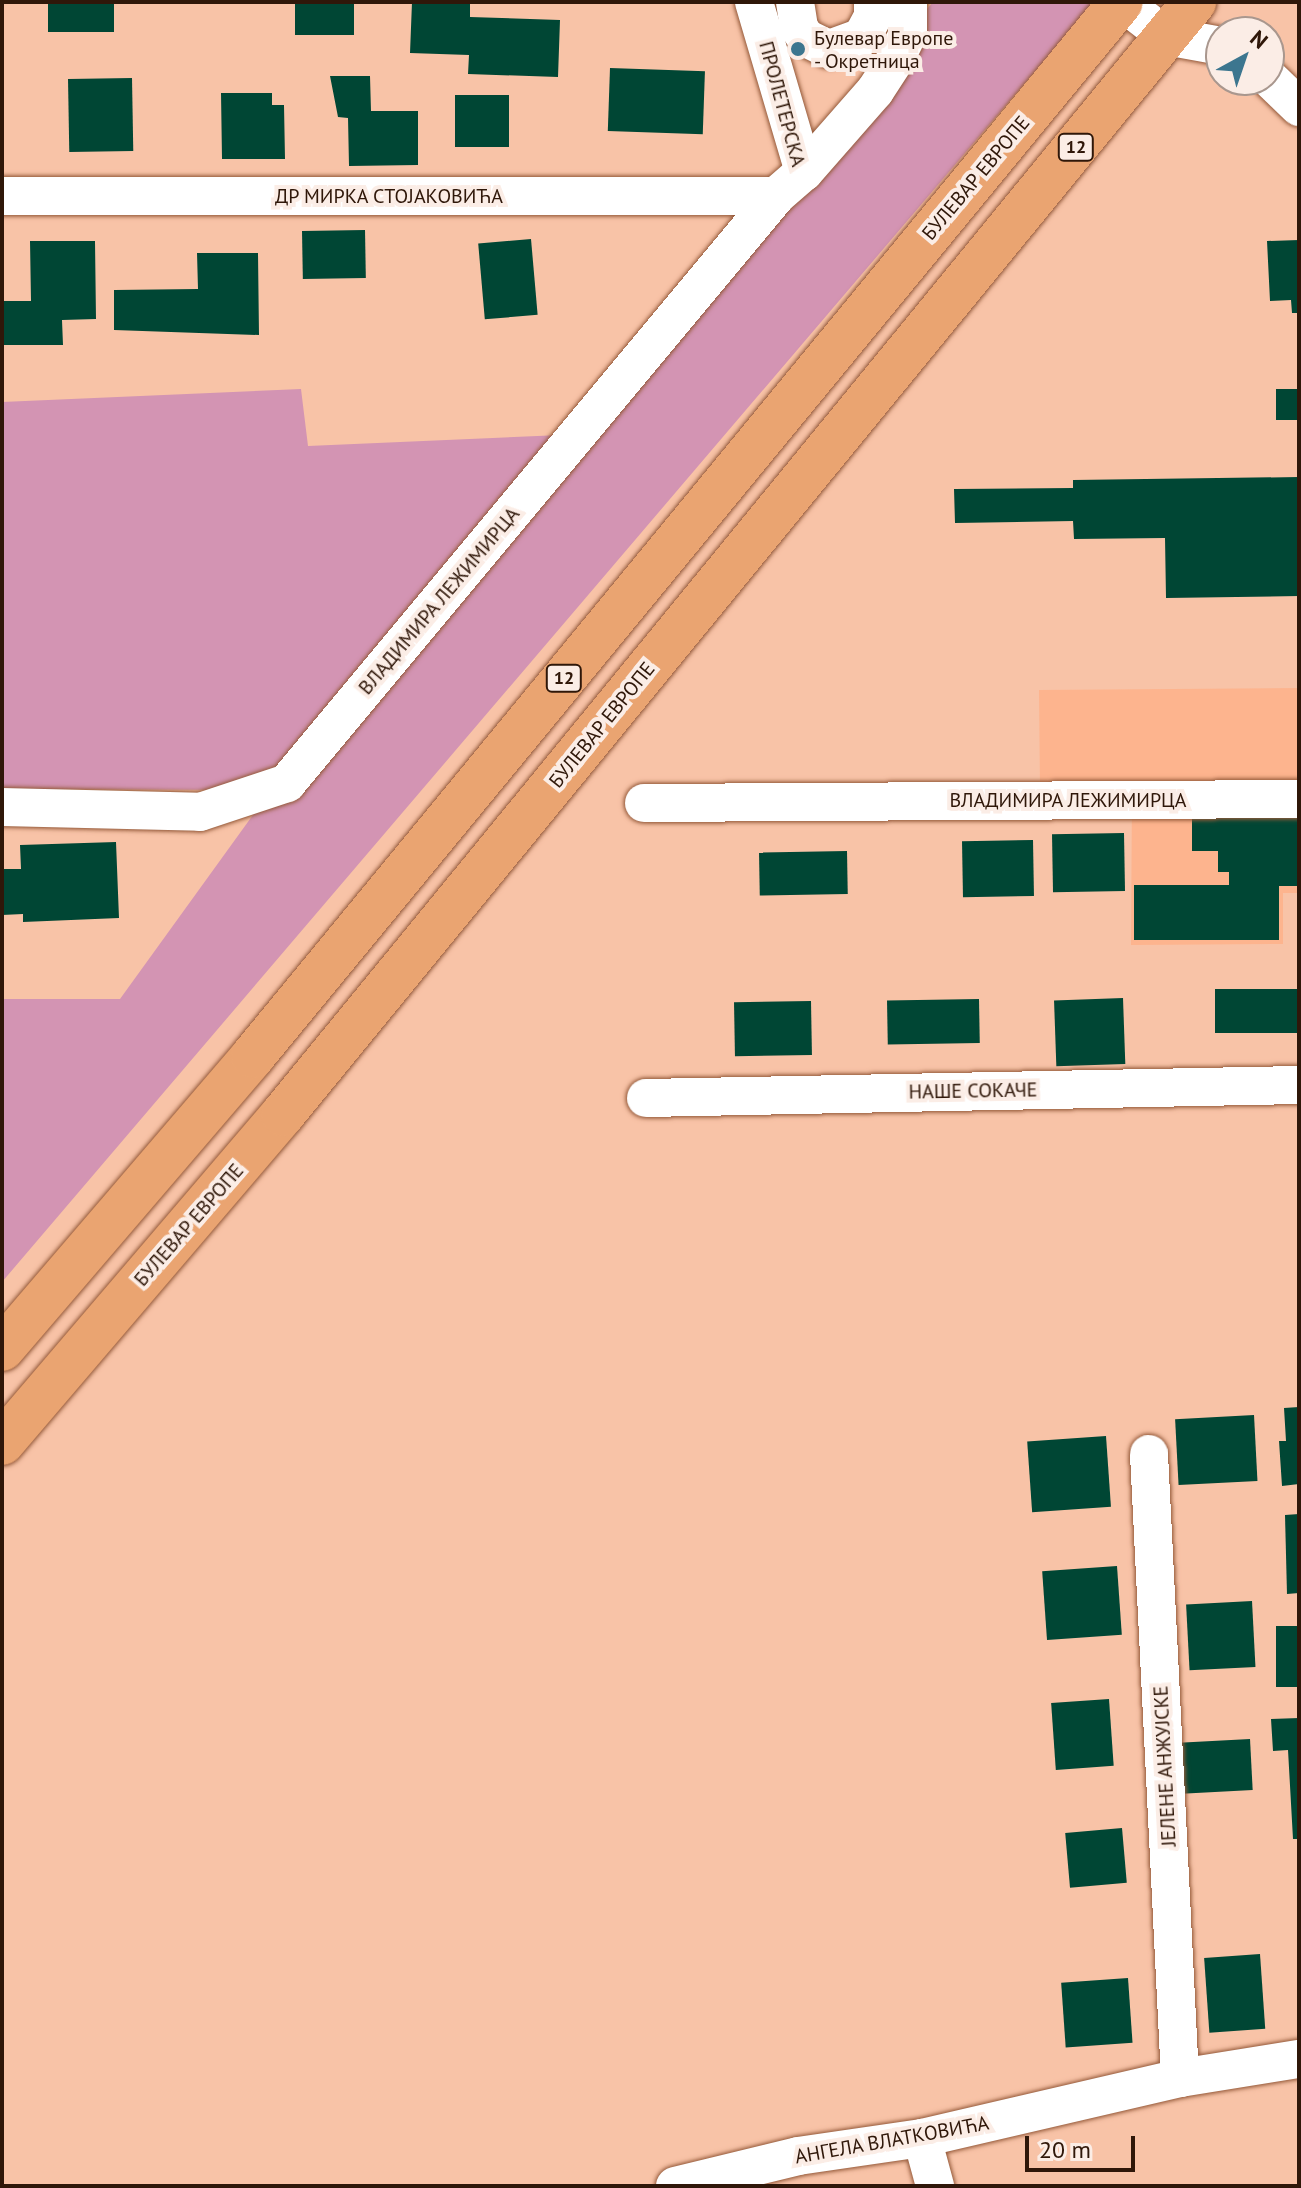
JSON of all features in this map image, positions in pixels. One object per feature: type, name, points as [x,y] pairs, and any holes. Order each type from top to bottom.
[{"type":"main road","name":"БУЛЕВАР ЕВРОПЕ","points":[[2,1349],[253,1056],[1122,2]]},
{"type":"main road","name":"БУЛЕВАР ЕВРОПЕ","points":[[2,1443],[283,1114],[1194,2]]},
{"type":"street","name":"ПРОЛЕТЕРСКА","points":[[754,2],[790,184]]},
{"type":"street","name":"ВЛАДИМИРА ЛЕЖИМИРЦА","points":[[2,807],[200,812],[287,783],[790,184],[875,91],[908,33],[883,2]]},
{"type":"street","points":[[788,3],[806,38],[829,49],[862,37],[883,2]]},
{"type":"street","points":[[1122,2],[1166,36],[1205,43]]},
{"type":"street","name":"ДР МИРКА СТОЈАКОВИЋА","points":[[2,196],[790,184]]},
{"type":"street","name":"ВЛАДИМИРА ЛЕЖИМИРЦА","points":[[644,803],[1299,799]]},
{"type":"street","name":"НАШЕ СОКАЧЕ","points":[[646,1098],[1299,1085]]},
{"type":"street","name":"ЈЕЛЕНЕ АНЖУЈСКЕ","points":[[1149,1454],[1180,2078]]},
{"type":"street","name":"АНГЕЛА ВЛАТКОВИЋА","points":[[675,2186],[798,2156],[922,2138],[1180,2078],[1299,2059]]},
{"type":"street","points":[[922,2138],[935,2186]]},
{"type":"shaded area","points":[[933,2],[1094,2],[2,1282],[2,999],[120,999],[271,790],[2,789],[2,402],[301,389],[308,446],[561,435]]},
{"type":"shaded area","points":[[1299,688],[1299,893],[1283,893],[1283,944],[1131,945],[1132,787],[1040,787],[1039,690]]},
{"type":"building","points":[[48,2],[114,2],[114,32],[48,32]]},
{"type":"building","points":[[295,2],[354,2],[354,35],[295,35]]},
{"type":"building","points":[[412,2],[470,2],[470,17],[560,20],[558,77],[468,74],[469,55],[410,53]]},
{"type":"building","points":[[610,68],[705,71],[703,134],[608,131]]},
{"type":"building","points":[[330,76],[370,76],[371,111],[418,111],[418,165],[349,166],[348,118],[338,117]]},
{"type":"building","points":[[132,78],[133,151],[69,152],[68,79]]},
{"type":"building","points":[[221,93],[272,93],[272,105],[284,105],[285,159],[222,159]]},
{"type":"building","points":[[455,95],[509,95],[509,147],[455,147]]},
{"type":"building","points":[[365,230],[366,278],[303,279],[302,231]]},
{"type":"building","points":[[531,239],[538,315],[485,319],[478,244]]},
{"type":"building","points":[[1299,240],[1299,313],[1292,313],[1291,300],[1270,301],[1267,241]]},
{"type":"building","points":[[30,241],[95,241],[96,319],[62,320],[63,345],[2,345],[2,301],[31,301]]},
{"type":"building","points":[[197,253],[258,253],[259,335],[114,330],[114,290],[198,289]]},
{"type":"building","points":[[1276,389],[1299,389],[1299,420],[1276,420]]},
{"type":"building","points":[[1299,477],[1299,596],[1166,598],[1165,538],[1074,539],[1073,521],[955,523],[954,489],[1073,488],[1073,480]]},
{"type":"building","points":[[1192,807],[1297,816],[1299,886],[1279,886],[1279,940],[1134,940],[1134,885],[1229,885],[1229,872],[1218,872],[1218,851],[1192,851]]},
{"type":"building","points":[[1124,833],[1125,891],[1053,892],[1052,834]]},
{"type":"building","points":[[1033,840],[1034,896],[963,897],[962,841]]},
{"type":"building","points":[[116,842],[119,918],[23,922],[23,914],[2,915],[2,869],[21,869],[20,845]]},
{"type":"building","points":[[847,851],[848,894],[760,896],[759,853]]},
{"type":"building","points":[[1215,989],[1299,989],[1299,1033],[1215,1033]]},
{"type":"building","points":[[1123,998],[1125,1064],[1056,1066],[1054,1000]]},
{"type":"building","points":[[979,999],[980,1043],[888,1045],[887,1001]]},
{"type":"building","points":[[811,1001],[812,1055],[735,1056],[734,1002]]},
{"type":"building","points":[[1299,1407],[1299,1484],[1282,1486],[1279,1441],[1286,1441],[1284,1408]]},
{"type":"building","points":[[1254,1415],[1257,1481],[1179,1485],[1175,1419]]},
{"type":"building","points":[[1106,1436],[1111,1507],[1032,1512],[1027,1442]]},
{"type":"building","points":[[1299,1514],[1299,1593],[1287,1594],[1285,1515]]},
{"type":"building","points":[[1117,1566],[1122,1635],[1047,1640],[1042,1571]]},
{"type":"building","points":[[1252,1601],[1255,1667],[1190,1670],[1186,1604]]},
{"type":"building","points":[[1276,1626],[1299,1626],[1299,1687],[1276,1687]]},
{"type":"building","points":[[1109,1699],[1114,1766],[1056,1770],[1051,1703]]},
{"type":"building","points":[[1299,1718],[1299,1839],[1293,1839],[1288,1750],[1273,1751],[1271,1719]]},
{"type":"building","points":[[1250,1739],[1253,1790],[1182,1794],[1179,1743]]},
{"type":"building","points":[[1122,1828],[1127,1883],[1070,1888],[1065,1833]]},
{"type":"building","points":[[1260,1954],[1265,2029],[1209,2033],[1204,1958]]},
{"type":"building","points":[[1128,1978],[1133,2043],[1066,2048],[1061,1983]]},
{"type":"place","name":"Булевар Европе - Окретница","points":[[798,49]]}]
